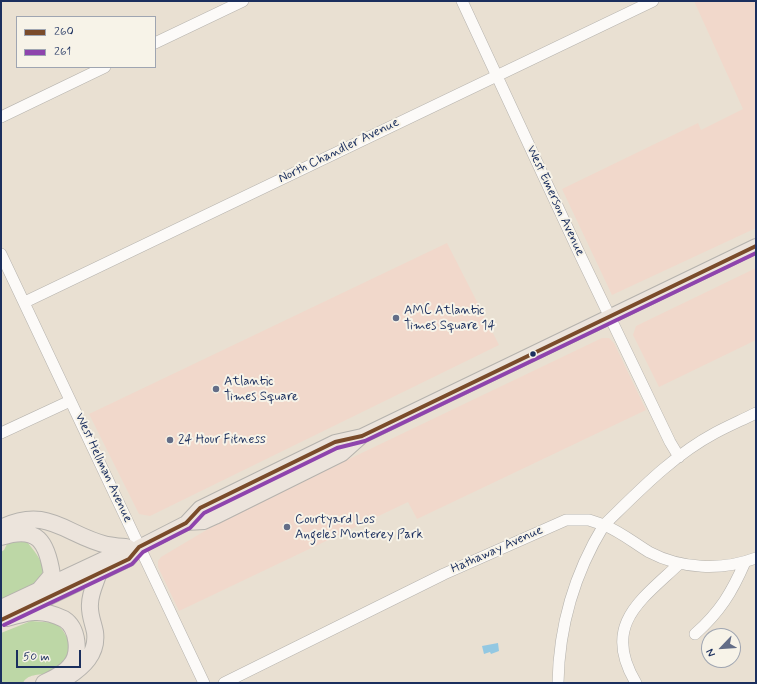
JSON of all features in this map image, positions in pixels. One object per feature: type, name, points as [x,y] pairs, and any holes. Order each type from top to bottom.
[{"type":"highway","points":[[1,528],[29,519],[52,521],[107,545],[132,547]]},
{"type":"highway","points":[[1,537],[17,532],[23,532],[28,533],[41,542],[48,552],[52,575],[41,588]]},
{"type":"highway","points":[[55,683],[83,666],[92,654],[95,643],[95,632],[90,604],[98,575]]},
{"type":"highway","points":[[3,615],[35,612],[49,613],[65,620],[73,630],[77,643],[77,649],[76,655],[70,666],[44,683]]},
{"type":"main road","points":[[3,615],[41,588],[186,523],[204,522],[342,454],[362,436],[756,246]]},
{"type":"main road","points":[[3,615],[98,575],[129,559],[132,547]]},
{"type":"street","points":[[156,43],[243,1]]},
{"type":"street","name":"West Emerson Avenue","points":[[462,1],[610,316],[679,457]]},
{"type":"street","name":"North Chandler Avenue","points":[[25,302],[653,1]]},
{"type":"street","points":[[1,117],[103,68]]},
{"type":"street","name":"West Hellman Avenue","points":[[1,254],[25,302],[70,401],[132,547],[204,683]]},
{"type":"street","points":[[1,433],[70,401]]},
{"type":"street","points":[[558,683],[561,636],[568,605],[578,575],[604,525],[652,479],[679,457],[714,433],[756,413]]},
{"type":"street","name":"Hathaway Avenue","points":[[224,683],[444,574],[566,520],[589,520],[604,525],[618,531],[651,553],[679,564],[710,566],[745,562],[756,558]]},
{"type":"street","points":[[695,634],[720,609],[729,596],[745,562]]},
{"type":"street","points":[[636,683],[623,651],[624,631],[628,619],[643,596],[679,564]]},
{"type":"shaded area","points":[[694,1],[756,1],[756,228],[612,295],[562,189],[698,123],[701,130],[743,109]]},
{"type":"shaded area","name":"Atlantic Times Square","points":[[447,243],[499,345],[150,516],[139,514],[89,414]]},
{"type":"shaded area","points":[[756,268],[756,340],[659,387],[633,335],[636,326]]},
{"type":"shaded area","points":[[602,338],[609,338],[614,343],[646,410],[417,519],[408,502],[179,611],[158,567],[158,561],[161,557],[230,516]]},
{"type":"green space","points":[[17,540],[27,542],[34,551],[42,566],[42,574],[33,584],[1,600],[1,552],[4,550],[8,542]]},
{"type":"green space","points":[[31,621],[56,623],[68,639],[69,650],[67,656],[64,662],[50,672],[30,676],[23,683],[1,683],[1,633]]},
{"type":"water","points":[[498,643],[499,651],[491,654],[490,652],[484,654],[482,646]]},
{"type":"transit line","name":"260","points":[[1,620],[129,559],[139,547],[186,523],[200,508],[335,442],[362,436],[756,246]]},
{"type":"transit line","name":"261","points":[[4,625],[132,564],[143,552],[190,528],[204,513],[337,448],[365,441],[756,253]]},
{"type":"place","name":"AMC Atlantic Times Square 14","points":[[396,318]]},
{"type":"place","name":"Atlantic Times Square","points":[[216,389]]},
{"type":"place","name":"24 Hour Fitness","points":[[170,440]]},
{"type":"place","name":"Courtyard Los Angeles Monterey Park","points":[[287,527]]}]
